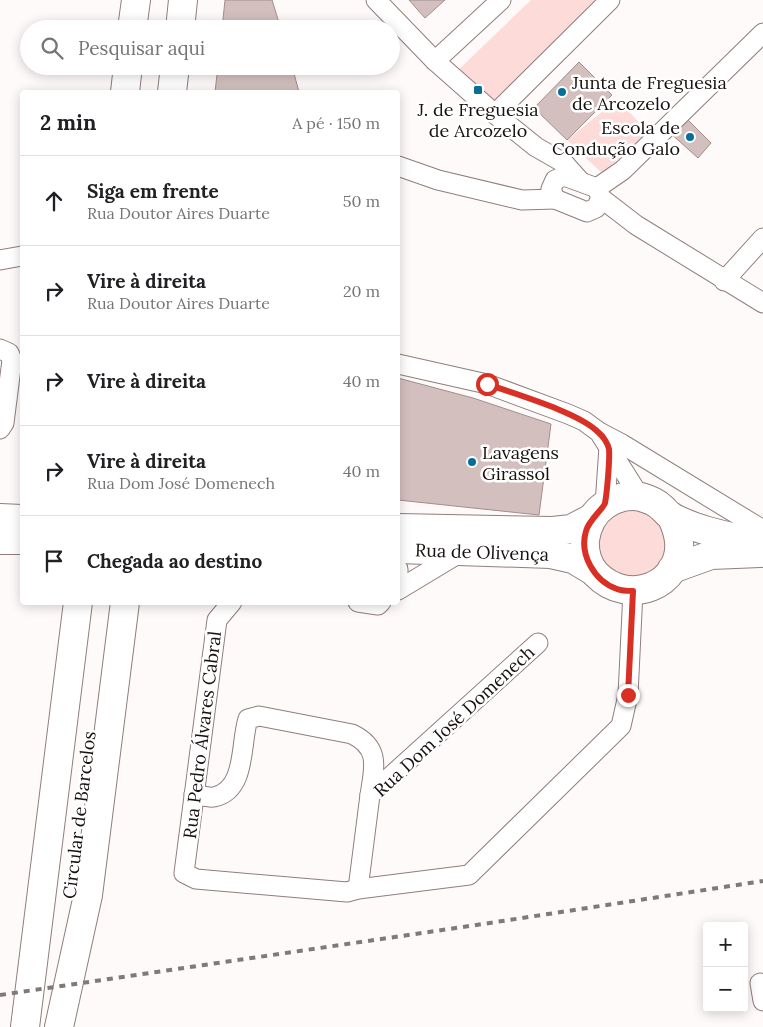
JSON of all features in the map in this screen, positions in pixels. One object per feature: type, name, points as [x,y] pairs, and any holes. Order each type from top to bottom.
[{"type":"main road","points":[[133,20],[136,0]]},
{"type":"main road","points":[[150,20],[153,0]]},
{"type":"main road","points":[[181,20],[184,0]]},
{"type":"main road","points":[[199,20],[202,0]]},
{"type":"main road","points":[[124,90],[127,75]]},
{"type":"main road","points":[[141,90],[143,75]]},
{"type":"main road","points":[[172,90],[174,75]]},
{"type":"main road","points":[[190,90],[192,75]]},
{"type":"main road","points":[[628,496],[640,497],[652,500],[671,516],[677,529],[680,543],[678,556],[672,569],[662,581],[655,585],[633,591],[617,589],[604,582],[593,571],[587,558],[585,545],[586,531],[598,512],[616,499],[628,496]]},
{"type":"main road","name":"Rua de Olivença","points":[[400,528],[553,531],[571,529],[598,512]]},
{"type":"main road","points":[[671,516],[712,532],[763,544]]},
{"type":"main road","points":[[0,518],[20,518]]},
{"type":"main road","points":[[0,540],[20,540]]},
{"type":"main road","name":"Rua de Olivença","points":[[400,549],[551,554],[573,559],[593,571]]},
{"type":"main road","points":[[672,569],[711,555],[763,552]]},
{"type":"main road","points":[[19,1027],[26,862],[60,605]]},
{"type":"main road","name":"Circular de Barcelos","points":[[25,1027],[78,605]]},
{"type":"main road","name":"Circular de Barcelos","points":[[52,1027],[106,605]]},
{"type":"main road","points":[[59,1027],[88,895],[125,605]]},
{"type":"street","points":[[376,0],[396,20]]},
{"type":"street","points":[[436,61],[501,0]]},
{"type":"street","points":[[496,114],[610,0]]},
{"type":"street","points":[[400,24],[436,61],[496,114],[536,147],[564,163],[594,194]]},
{"type":"street","points":[[400,167],[438,180],[522,200],[555,199],[587,212],[594,194],[623,170],[763,33]]},
{"type":"street","points":[[536,147],[555,180]]},
{"type":"street","points":[[555,199],[551,189],[555,180],[564,176],[594,194],[636,225],[763,304]]},
{"type":"street","points":[[724,281],[763,238]]},
{"type":"street","points":[[0,260],[20,256]]},
{"type":"street","points":[[0,349],[9,354],[12,360],[4,423],[0,428]]},
{"type":"street","points":[[400,364],[487,384],[584,421],[604,440],[640,497]]},
{"type":"street","points":[[598,512],[604,440]]},
{"type":"street","points":[[604,440],[622,444],[763,530]]},
{"type":"street","points":[[400,589],[464,550]]},
{"type":"street","points":[[358,889],[469,874],[621,726],[628,695],[633,591]]},
{"type":"street","name":"Rua Pedro Álvares Cabral","points":[[230,605],[217,620],[184,873],[196,879],[347,892],[358,889]]},
{"type":"street","name":"Rua Dom José Domenech","points":[[358,889],[370,795],[538,643]]},
{"type":"street","points":[[194,794],[212,797],[224,793],[236,780],[244,744],[244,731],[248,719],[259,716],[352,734],[363,739],[371,748],[374,761],[370,795]]},
{"type":"shaded area","points":[[531,0],[610,0],[495,114],[453,75]]},
{"type":"shaded area","points":[[618,99],[648,133],[602,173],[567,140]]},
{"type":"shaded area","points":[[633,511],[646,514],[657,521],[664,532],[667,545],[664,558],[657,569],[646,576],[633,579],[620,576],[609,569],[602,558],[599,545],[602,532],[609,521],[620,514]]},
{"type":"building","points":[[225,0],[272,0],[278,20],[223,20]]},
{"type":"building","points":[[409,0],[445,0],[425,18]]},
{"type":"building","points":[[579,62],[612,95],[567,140],[534,108]]},
{"type":"building","points":[[217,75],[294,75],[298,90],[215,90]]},
{"type":"building","name":"Escola de Condução Galo","points":[[685,117],[711,143],[698,158],[669,132]]},
{"type":"building","name":"Lavagens Girassol","points":[[400,379],[473,398],[551,424],[539,515],[400,500]]},
{"type":"railway","points":[[0,995],[763,881]]},
{"type":"place","name":"J. de Freguesia de Arcozelo","points":[[478,90]]},
{"type":"place","name":"Junta de Freguesia de Arcozelo","points":[[562,92]]},
{"type":"place","name":"Escola de Condução Galo","points":[[690,137]]},
{"type":"place","name":"Lavagens Girassol","points":[[472,462]]},
{"type":"route","points":[[487,384],[584,421],[599,432],[609,447],[605,505],[592,518],[586,531],[585,545],[587,558],[593,571],[604,582],[617,589],[633,591],[628,695]]}]
